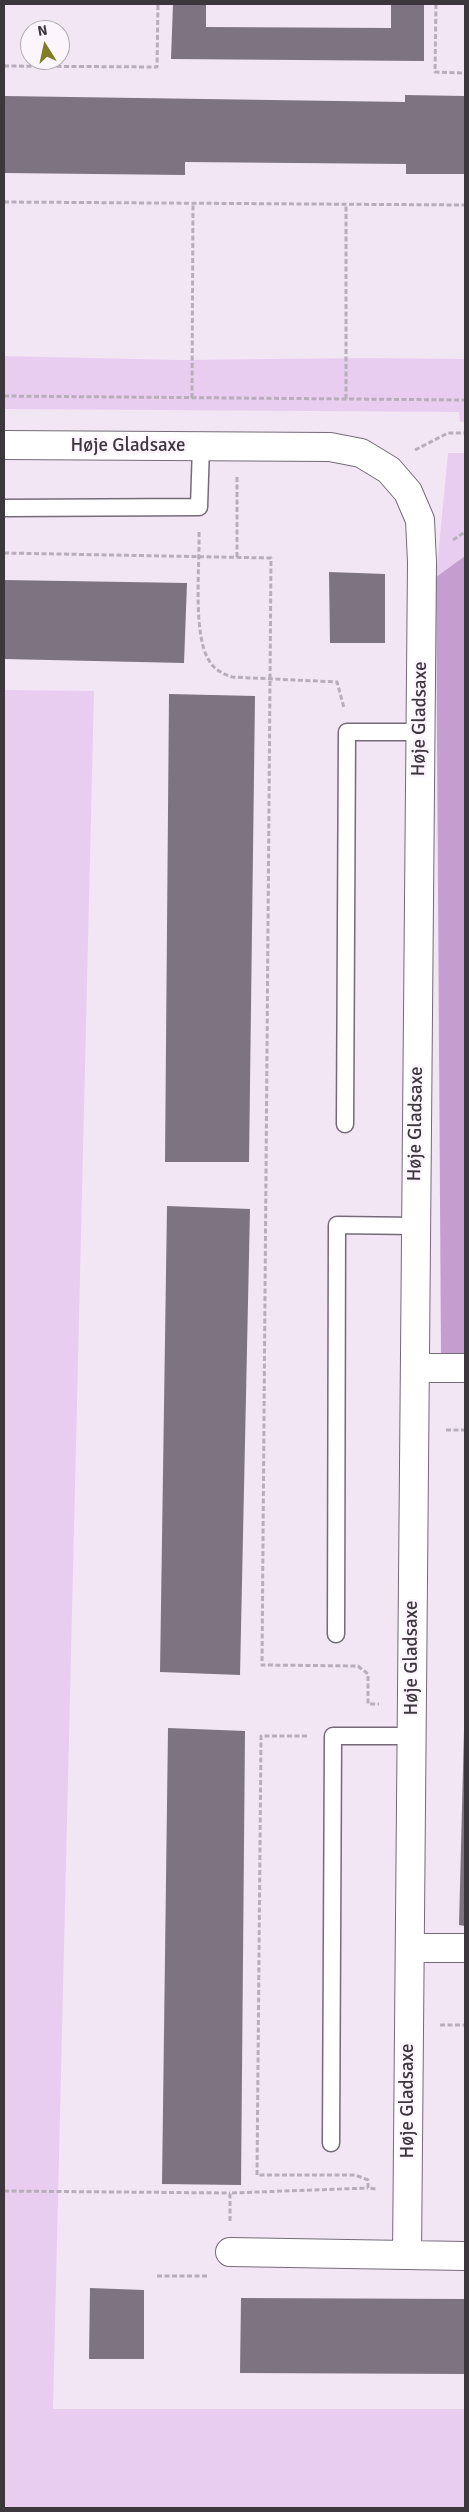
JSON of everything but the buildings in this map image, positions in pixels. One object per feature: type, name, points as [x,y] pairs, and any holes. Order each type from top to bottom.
[{"type":"street","name":"Høje Gladsaxe","points":[[4,445],[330,447],[361,453],[389,470],[408,492],[420,520],[420,732],[407,2255]]},
{"type":"street","points":[[414,1368],[465,1368]]},
{"type":"street","points":[[410,1948],[465,1948]]},
{"type":"street","points":[[230,2252],[465,2256]]},
{"type":"lane","points":[[4,508],[199,507],[201,446]]},
{"type":"lane","points":[[344,1124],[347,732],[420,732]]},
{"type":"lane","points":[[336,1634],[337,1225],[416,1226]]},
{"type":"lane","points":[[331,2143],[333,1736],[411,1736]]},
{"type":"path","points":[[4,66],[158,66],[158,4]]},
{"type":"path","points":[[436,4],[435,72],[465,73]]},
{"type":"path","points":[[4,202],[465,205]]},
{"type":"path","points":[[192,398],[193,203]]},
{"type":"path","points":[[346,204],[346,399]]},
{"type":"path","points":[[4,396],[465,400]]},
{"type":"path","points":[[384,467],[448,433],[465,433]]},
{"type":"path","points":[[237,446],[237,557]]},
{"type":"path","points":[[199,507],[200,638],[210,662],[220,672],[232,677],[337,682],[352,732]]},
{"type":"path","points":[[4,553],[271,558],[268,678],[262,1665],[358,1666]]},
{"type":"path","points":[[333,1736],[261,1736],[257,2175],[355,2175]]},
{"type":"path","points":[[4,2191],[230,2193],[368,2188]]},
{"type":"path","points":[[230,2193],[230,2252]]},
{"type":"shaded area","points":[[4,356],[178,360],[465,359],[465,422],[460,422],[459,412],[4,409]]},
{"type":"shaded area","points":[[448,453],[465,453],[465,556],[436,577]]},
{"type":"shaded area","points":[[465,556],[465,1356],[441,1356],[436,577]]},
{"type":"shaded area","points":[[4,690],[94,691],[53,2409],[465,2409],[465,2508],[4,2508]]}]
